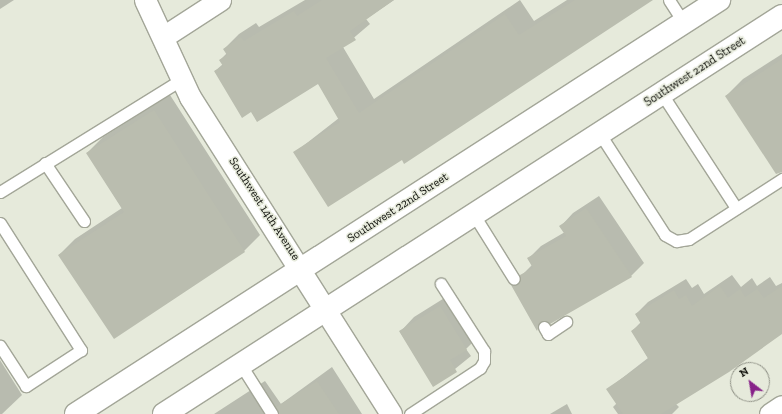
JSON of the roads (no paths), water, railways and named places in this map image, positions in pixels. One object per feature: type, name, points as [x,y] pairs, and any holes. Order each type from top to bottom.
[{"type":"main road","name":"Southwest 22nd Street","points":[[76,414],[719,0]]},
{"type":"main road","name":"Southwest 22nd Street","points":[[164,414],[782,16]]},
{"type":"street","name":"Southwest 14th Avenue","points":[[144,0],[182,79],[303,269],[324,311],[392,414]]},
{"type":"street","points":[[163,37],[220,0]]},
{"type":"street","points":[[770,414],[782,406]]},
{"type":"lane","points":[[669,0],[684,23]]},
{"type":"lane","points":[[0,192],[182,79]]},
{"type":"lane","points":[[662,94],[736,208]]},
{"type":"lane","points":[[600,134],[665,235],[676,241],[689,239],[782,179]]},
{"type":"lane","points":[[45,163],[84,221]]},
{"type":"lane","points":[[474,215],[514,279]]},
{"type":"lane","points":[[0,223],[81,350],[26,386],[0,346]]},
{"type":"lane","points":[[410,414],[480,368],[484,361],[484,351],[441,284]]},
{"type":"lane","points":[[544,327],[548,334],[566,322]]},
{"type":"lane","points":[[241,365],[272,414]]}]
